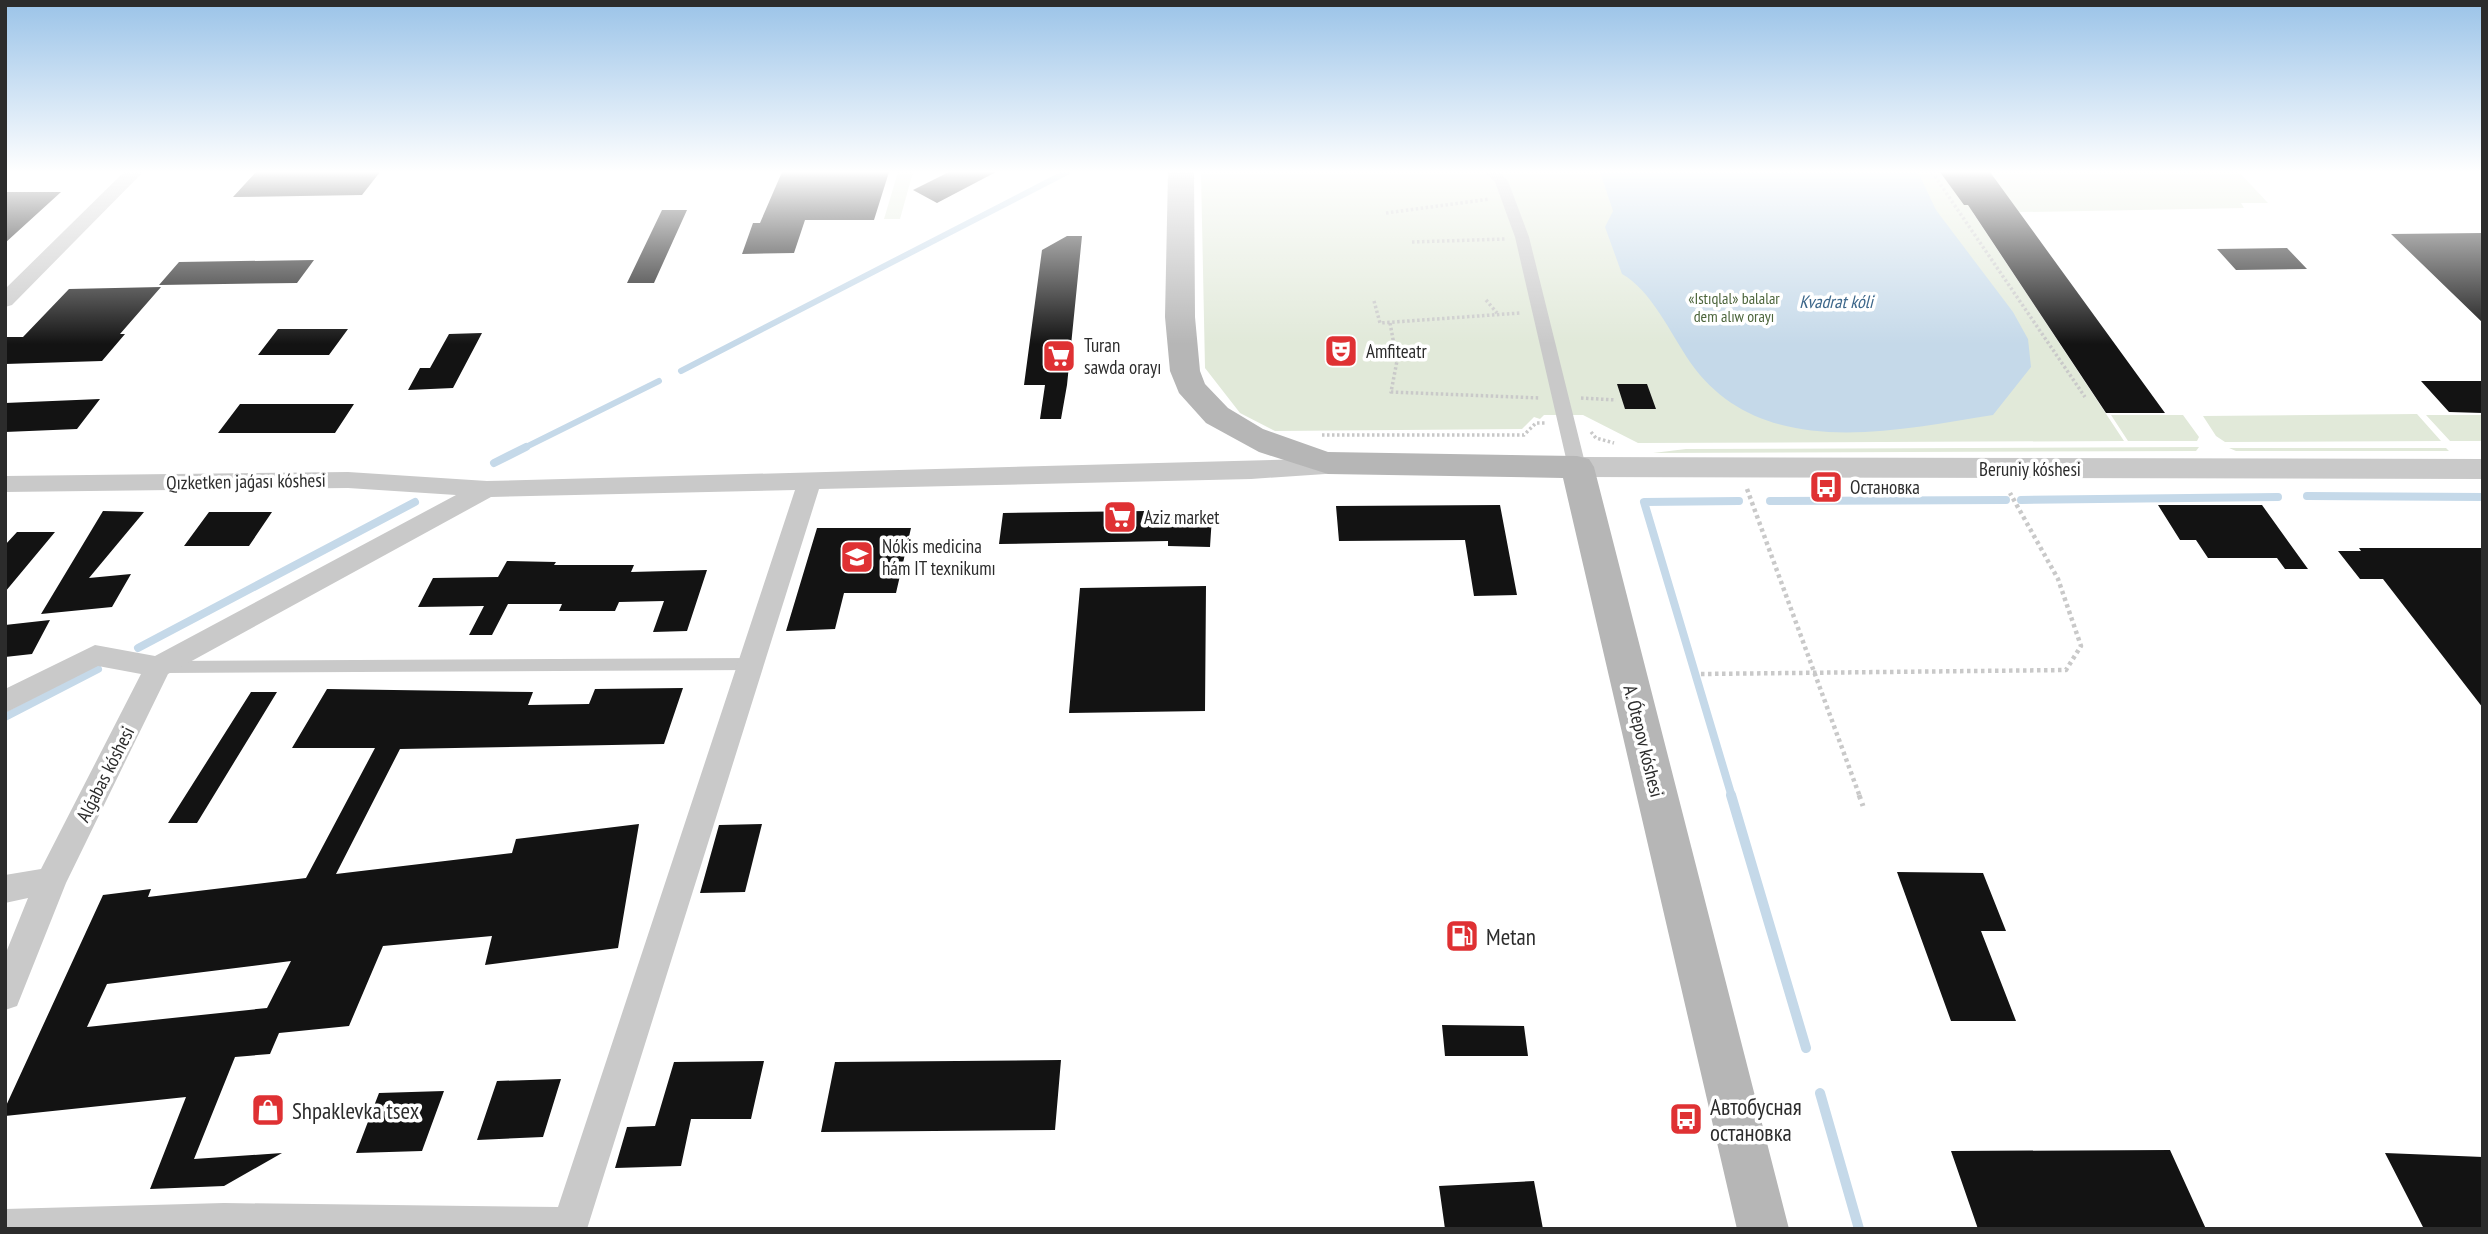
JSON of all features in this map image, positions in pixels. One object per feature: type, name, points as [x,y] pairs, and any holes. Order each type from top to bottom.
[{"type":"main road","points":[[1181,230],[1181,346],[1189,384],[1216,415],[1250,436],[1336,454],[1577,467]]},
{"type":"main road","name":"A. Ótepov kóshesi","points":[[1577,467],[1763,1229]]},
{"type":"street","points":[[5,301],[76,230]]},
{"type":"street","points":[[1519,230],[1542,312],[1577,467]]},
{"type":"street","points":[[1250,436],[1269,452],[1268,460],[1263,466],[1251,471]]},
{"type":"street","name":"Qızketken jaǵası kóshesi","points":[[5,484],[348,480],[487,489],[1251,471],[1336,454]]},
{"type":"street","name":"Beruniy kóshesi","points":[[1577,467],[2483,469]]},
{"type":"street","points":[[5,1227],[224,1221],[570,1226],[810,481]]},
{"type":"street","points":[[5,702],[95,655],[158,667],[487,489]]},
{"type":"street","name":"Alǵabas kóshesi","points":[[5,995],[51,881],[158,667]]},
{"type":"street","points":[[5,889],[51,881]]},
{"type":"lane","points":[[158,667],[752,664]]},
{"type":"path","points":[[1972,230],[2085,397]]},
{"type":"path","points":[[1412,242],[1522,239]]},
{"type":"path","points":[[1486,300],[1497,313]]},
{"type":"path","points":[[1374,301],[1380,323],[1542,312]]},
{"type":"path","points":[[1390,323],[1396,361],[1391,392],[1524,399],[1560,397],[1616,400]]},
{"type":"path","points":[[1336,454],[1524,435],[1536,423]]},
{"type":"path","points":[[1583,423],[1596,438],[1619,444]]},
{"type":"path","points":[[1747,489],[1863,806]]},
{"type":"path","points":[[1701,674],[2066,670],[2081,646],[2058,579],[2010,492]]},
{"type":"green space","name":"«Istıqlal» balalar dem alıw orayı","points":[[1202,230],[1984,230],[2124,441],[1638,443],[1583,415],[1544,415],[1540,419],[1534,417],[1522,429],[1275,431],[1240,413],[1205,368]]},
{"type":"green space","points":[[2417,414],[2441,441],[2225,442],[2216,436],[2203,416]]},
{"type":"green space","points":[[2111,415],[2183,415],[2199,437],[2197,441],[2128,441]]},
{"type":"green space","points":[[2426,415],[2483,415],[2483,441],[2450,441]]},
{"type":"green space","points":[[2199,447],[2196,451],[1653,453],[1686,449]]},
{"type":"green space","points":[[2229,448],[2446,448],[2449,451],[2236,451]]},
{"type":"water","name":"Kvadrat kóli","points":[[1606,230],[1951,230],[2013,312],[2028,339],[2031,367],[1993,415],[1871,432],[1830,432],[1790,427],[1753,415],[1719,394],[1690,362],[1651,301],[1622,274]]},
{"type":"building","points":[[5,230],[20,230],[5,243]]},
{"type":"building","points":[[653,230],[678,230],[654,283],[627,283]]},
{"type":"building","points":[[751,230],[802,230],[794,253],[742,254]]},
{"type":"building","points":[[1984,230],[2032,230],[2165,413],[2106,413]]},
{"type":"building","points":[[2483,233],[2483,323],[2391,234]]},
{"type":"building","points":[[1067,236],[1082,236],[1067,385],[1061,419],[1040,419],[1045,385],[1024,385],[1042,250]]},
{"type":"building","points":[[2287,248],[2307,269],[2236,270],[2217,249]]},
{"type":"building","points":[[314,260],[297,283],[159,285],[179,262]]},
{"type":"building","points":[[161,287],[120,334],[125,334],[102,361],[5,364],[5,337],[23,337],[69,289]]},
{"type":"building","points":[[278,329],[348,329],[329,355],[258,355]]},
{"type":"building","points":[[482,333],[453,388],[408,390],[420,368],[430,368],[449,334]]},
{"type":"building","points":[[2421,381],[2483,381],[2483,413],[2449,412]]},
{"type":"building","points":[[1617,384],[1647,384],[1656,409],[1625,409]]},
{"type":"building","points":[[100,399],[77,429],[5,432],[5,403]]},
{"type":"building","points":[[240,404],[354,404],[335,433],[218,433]]},
{"type":"building","points":[[1500,505],[1517,595],[1474,596],[1465,540],[1339,541],[1336,506]]},
{"type":"building","points":[[2158,505],[2262,505],[2308,569],[2285,569],[2277,558],[2208,558],[2196,540],[2180,540]]},
{"type":"building","points":[[103,511],[144,512],[89,578],[131,574],[112,607],[41,614]]},
{"type":"building","points":[[1145,511],[1145,515],[1212,516],[1210,547],[1168,546],[1168,541],[999,544],[1003,513]]},
{"type":"building","points":[[209,512],[272,512],[249,546],[184,546]]},
{"type":"building","points":[[817,528],[911,528],[896,593],[844,593],[835,629],[786,631]]},
{"type":"building","points":[[17,532],[55,532],[5,592],[5,545]]},
{"type":"building","points":[[2359,548],[2483,548],[2483,708],[2383,579],[2360,579],[2338,551],[2361,551]]},
{"type":"building","points":[[507,561],[556,562],[554,565],[634,565],[631,572],[707,570],[687,631],[653,632],[664,601],[619,602],[615,611],[559,611],[562,604],[508,604],[492,635],[469,635],[484,606],[418,607],[433,578],[498,577]]},
{"type":"building","points":[[1206,586],[1205,711],[1069,713],[1080,588]]},
{"type":"building","points":[[50,620],[32,654],[5,657],[5,625]]},
{"type":"building","points":[[683,688],[664,744],[400,749],[336,874],[512,853],[516,839],[639,824],[618,948],[485,965],[492,936],[383,946],[349,1026],[279,1033],[270,1054],[235,1057],[194,1159],[282,1153],[224,1186],[150,1189],[186,1097],[5,1116],[5,1108],[103,895],[151,889],[148,897],[306,878],[375,748],[292,748],[327,689],[533,692],[528,705],[589,704],[595,689]],"holes":[[[291,961],[267,1008],[87,1027],[107,984]]]},
{"type":"building","points":[[251,692],[277,692],[197,823],[168,823]]},
{"type":"building","points":[[762,824],[745,892],[700,893],[719,825]]},
{"type":"building","points":[[1897,872],[1983,873],[2006,931],[1981,931],[2016,1021],[1951,1021]]},
{"type":"building","points":[[1442,1025],[1524,1026],[1528,1056],[1445,1056]]},
{"type":"building","points":[[1061,1060],[1055,1130],[821,1132],[835,1062]]},
{"type":"building","points":[[764,1061],[751,1119],[691,1119],[681,1166],[615,1168],[627,1127],[655,1126],[674,1062]]},
{"type":"building","points":[[561,1079],[543,1137],[477,1140],[497,1081]]},
{"type":"building","points":[[444,1091],[422,1151],[356,1153],[379,1093]]},
{"type":"building","points":[[2170,1150],[2206,1229],[1978,1229],[1951,1151]]},
{"type":"building","points":[[2385,1153],[2483,1157],[2483,1229],[2424,1229]]},
{"type":"building","points":[[1534,1181],[1543,1229],[1445,1229],[1439,1186]]},
{"type":"waterway","points":[[681,371],[955,230]]},
{"type":"waterway","points":[[522,449],[659,381]]},
{"type":"waterway","points":[[522,449],[526,447]]},
{"type":"waterway","points":[[494,463],[522,449]]},
{"type":"waterway","points":[[2307,496],[2483,497]]},
{"type":"waterway","points":[[2021,500],[2278,497]]},
{"type":"waterway","points":[[1770,501],[2006,500]]},
{"type":"waterway","points":[[1732,797],[1644,502],[1739,501]]},
{"type":"waterway","points":[[138,648],[415,502]]},
{"type":"waterway","points":[[5,717],[98,669]]},
{"type":"waterway","points":[[1731,795],[1806,1048]]},
{"type":"waterway","points":[[1820,1093],[1859,1229]]},
{"type":"place","name":"Amfiteatr","points":[[1341,351]]},
{"type":"place","name":"Turan sawda orayı","points":[[1059,356]]},
{"type":"place","name":"Остановка","points":[[1826,487]]},
{"type":"place","name":"Aziz market","points":[[1120,517]]},
{"type":"place","name":"Nókis medicina hám IT texnikumı","points":[[857,557]]},
{"type":"place","name":"Metan","points":[[1462,936]]},
{"type":"place","name":"Shpaklevka tsex","points":[[268,1110]]},
{"type":"place","name":"Автобусная остановка","points":[[1686,1119]]}]
